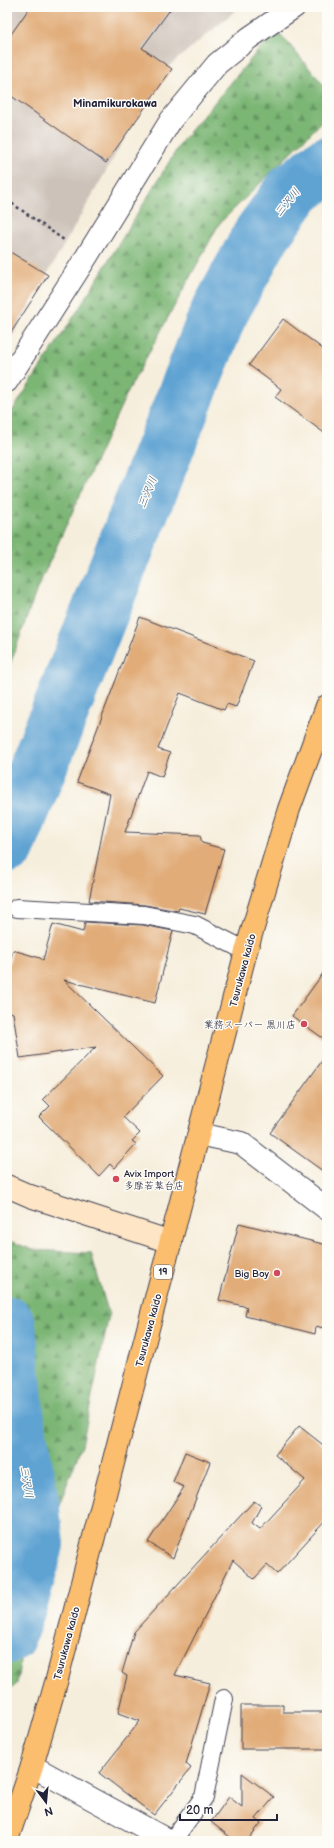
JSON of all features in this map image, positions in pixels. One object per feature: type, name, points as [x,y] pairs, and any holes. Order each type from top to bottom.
[{"type":"main road","name":"Tsurukawa kaido","points":[[7,1840],[32,1766],[59,1671],[246,951],[290,809],[327,706]]},
{"type":"street","points":[[7,381],[87,256],[171,120],[192,92],[217,64],[249,38],[294,7]]},
{"type":"street","points":[[199,1134],[241,1143],[327,1209]]},
{"type":"street","points":[[7,1186],[30,1196],[171,1242]]},
{"type":"street","points":[[32,1766],[170,1841]]},
{"type":"lane","points":[[17,908],[144,915],[195,925],[246,951]]},
{"type":"lane","points":[[170,1841],[204,1797],[224,1700]]},
{"type":"path","points":[[7,200],[87,256]]},
{"type":"shaded area","points":[[7,7],[240,7],[163,71],[7,345]]},
{"type":"green space","points":[[276,29],[327,89],[327,117],[219,224],[127,393],[37,589],[7,673],[7,419],[80,307],[182,141]]},
{"type":"green space","points":[[7,1240],[33,1250],[91,1253],[109,1315],[82,1445],[32,1575],[17,1684],[7,1692]]},
{"type":"building","points":[[30,7],[172,7],[142,48],[172,69],[106,163],[7,93],[7,40]]},
{"type":"building","points":[[7,250],[48,275],[7,339]]},
{"type":"building","points":[[283,319],[327,352],[327,435],[275,397],[281,389],[249,365]]},
{"type":"building","points":[[140,617],[254,661],[236,707],[227,704],[224,710],[180,693],[158,749],[170,753],[162,777],[147,771],[125,832],[200,835],[202,843],[224,849],[205,914],[179,908],[178,911],[145,905],[89,901],[110,794],[77,782]]},
{"type":"building","points":[[85,922],[143,925],[173,931],[155,1003],[64,980],[163,1076],[123,1117],[140,1133],[132,1141],[136,1144],[114,1168],[110,1164],[99,1176],[39,1117],[50,1106],[43,1099],[96,1047],[20,1058],[13,1013],[7,1011],[7,970],[13,950],[43,960],[53,924],[83,932]]},
{"type":"building","points":[[327,968],[327,1041],[292,1016]]},
{"type":"building","points":[[327,1054],[327,1174],[270,1133]]},
{"type":"building","name":"Big Boy","points":[[239,1223],[327,1245],[327,1329],[316,1326],[315,1334],[245,1316],[247,1307],[219,1300]]},
{"type":"building","points":[[299,1426],[327,1448],[327,1519],[277,1574],[267,1565],[254,1579],[233,1560],[175,1675],[210,1683],[186,1764],[191,1768],[154,1815],[99,1773],[140,1721],[118,1713],[127,1676],[122,1673],[134,1632],[254,1501],[261,1506],[252,1523],[260,1529],[305,1480],[275,1455]]},
{"type":"building","points":[[185,1452],[210,1462],[173,1558],[148,1542],[184,1487],[173,1482]]},
{"type":"building","points":[[241,1705],[283,1705],[283,1712],[327,1712],[327,1749],[241,1749]]},
{"type":"building","points":[[242,1773],[274,1797],[256,1819],[261,1823],[247,1841],[235,1841],[211,1822],[229,1797],[242,1807]]},
{"type":"waterway","name":"三沢川","points":[[7,845],[218,315],[262,234],[294,190],[327,165]]},
{"type":"waterway","name":"三沢川","points":[[7,1325],[16,1422],[30,1501],[35,1544],[21,1596],[7,1635]]},
{"type":"place","name":"業務スーパー 黒川店","points":[[304,1024]]},
{"type":"place","name":"Avix Import 多摩若葉台店","points":[[116,1179]]},
{"type":"place","name":"Big Boy","points":[[277,1273]]},
{"type":"district","name":"Minamikurokawa","points":[[115,103]]}]
